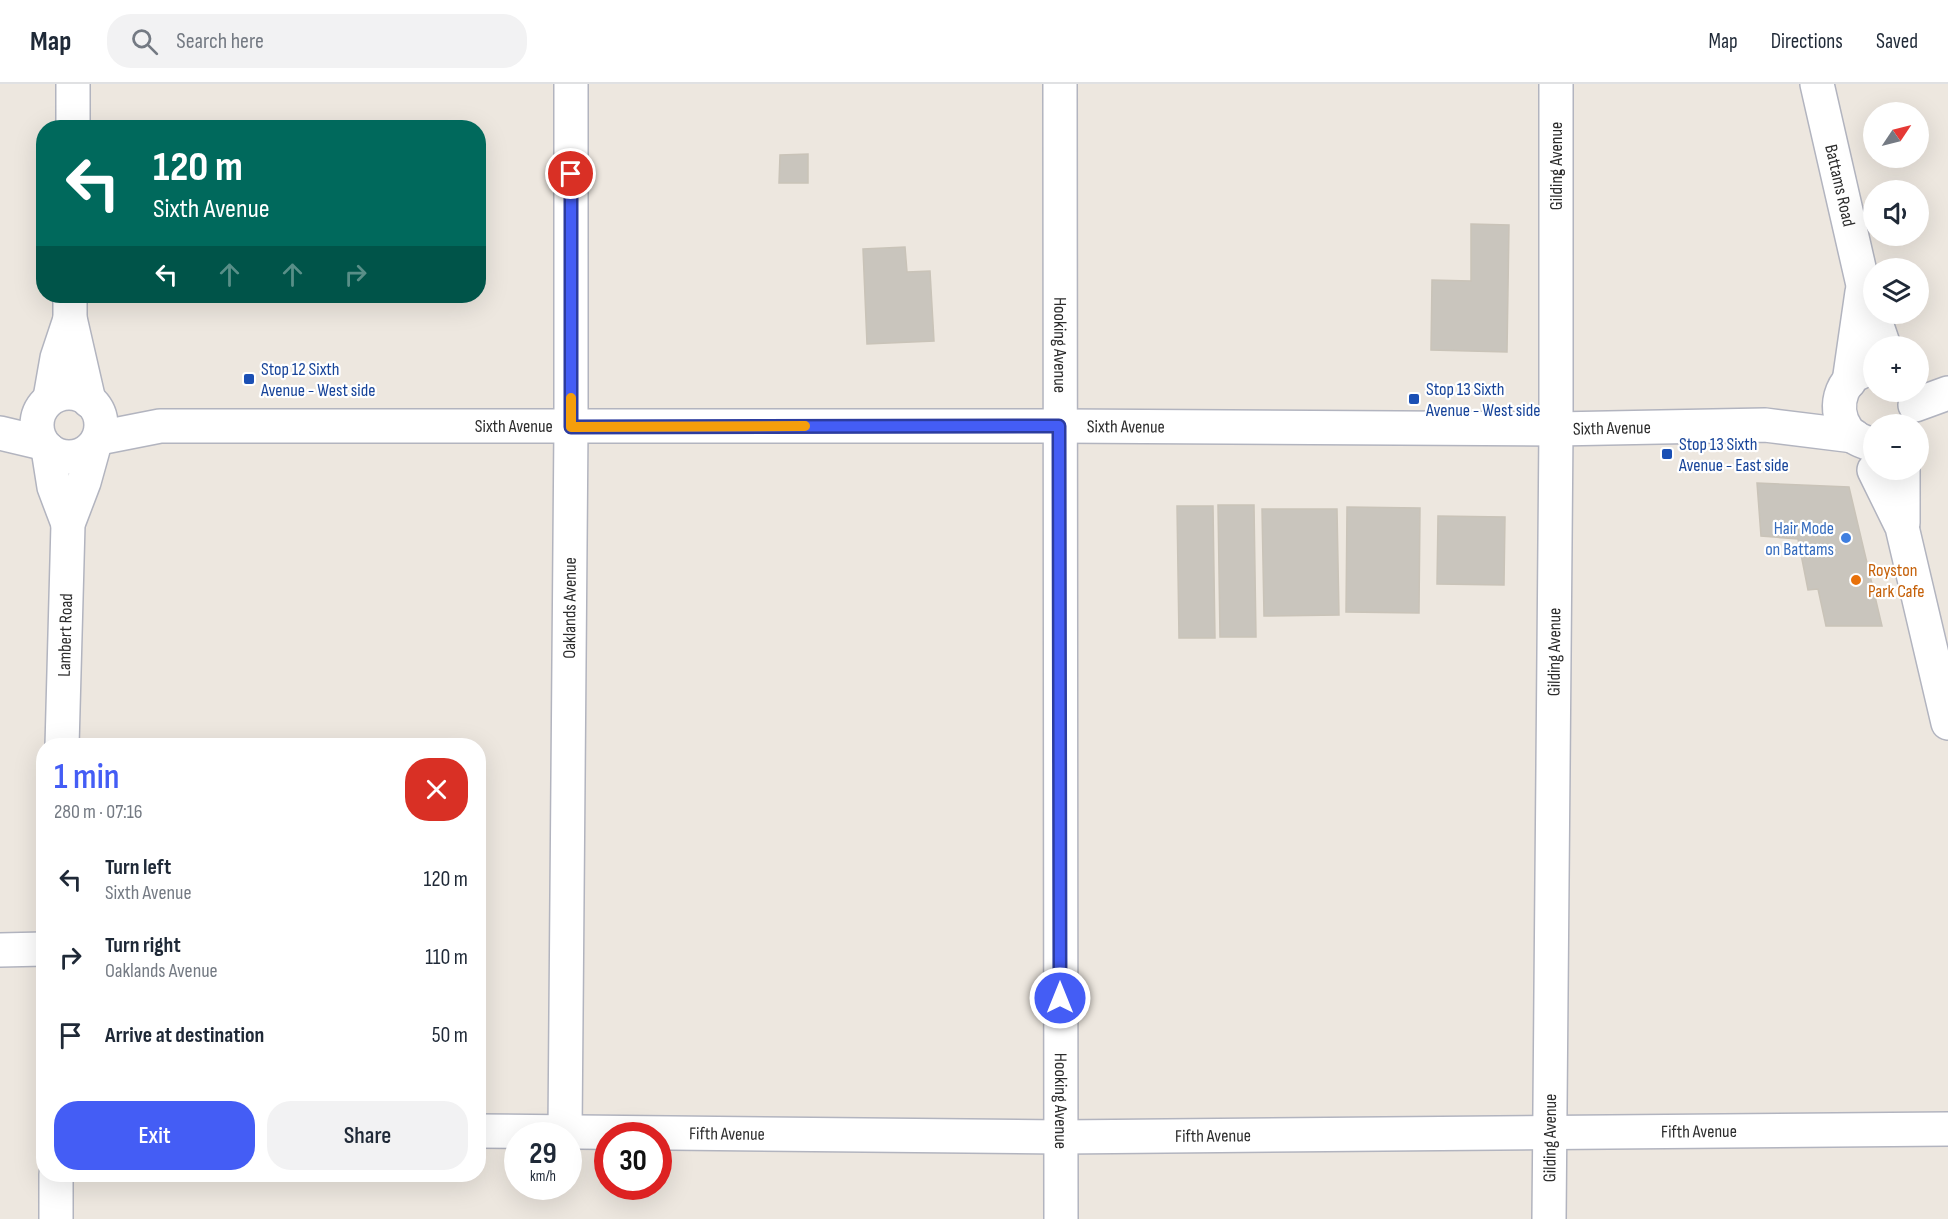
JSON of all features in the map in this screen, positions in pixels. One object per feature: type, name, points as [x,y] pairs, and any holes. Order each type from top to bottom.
[{"type":"street","points":[[73,120],[74,84]]},
{"type":"street","name":"Oaklands Avenue","points":[[564,1122],[571,427],[571,84]]},
{"type":"street","name":"Hooking Avenue","points":[[1060,84],[1061,1219]]},
{"type":"street","name":"Gilding Avenue","points":[[1549,1219],[1556,429],[1556,84]]},
{"type":"street","name":"Battams Road","points":[[1817,84],[1863,285],[1854,382],[1838,411],[1845,429],[1863,448]]},
{"type":"street","name":"Lambert Road","points":[[45,403],[70,307]]},
{"type":"street","name":"Lambert Road","points":[[62,738],[68,524],[84,482],[95,423],[70,307]]},
{"type":"street","points":[[1929,389],[1948,375]]},
{"type":"street","name":"Sixth Avenue","points":[[95,423],[160,426],[1059,426],[1556,429],[1765,424],[1817,410],[1829,404],[1854,382]]},
{"type":"street","points":[[0,414],[45,403],[62,393],[74,393],[85,397],[95,423],[76,456],[60,456],[45,446],[0,433]]},
{"type":"street","points":[[1929,397],[1948,393]]},
{"type":"street","points":[[45,403],[37,419],[37,430],[45,446]]},
{"type":"street","name":"Sixth Avenue","points":[[1765,424],[1863,451]]},
{"type":"street","name":"Lambert Road","points":[[45,446],[54,487],[68,524]]},
{"type":"street","points":[[1880,480],[1902,527],[1948,723]]},
{"type":"street","points":[[1902,527],[1904,480]]},
{"type":"street","points":[[0,950],[36,949]]},
{"type":"street","name":"Fifth Avenue","points":[[582,1132],[1061,1137],[1948,1129]]},
{"type":"street","name":"Fifth Avenue","points":[[486,1131],[504,1131]]},
{"type":"street","points":[[56,1182],[56,1219]]},
{"type":"building","points":[[808,154],[808,183],[779,183],[780,155]]},
{"type":"building","points":[[1471,224],[1509,225],[1507,352],[1431,350],[1432,280],[1471,281]]},
{"type":"building","points":[[905,247],[907,272],[930,271],[934,341],[867,344],[863,249]]},
{"type":"building","points":[[1757,483],[1849,487],[1882,626],[1826,626],[1818,589],[1808,590],[1798,539],[1761,536]]},
{"type":"building","points":[[1218,505],[1254,505],[1256,637],[1220,637]]},
{"type":"building","points":[[1177,506],[1213,506],[1215,638],[1179,638]]},
{"type":"building","points":[[1347,507],[1420,508],[1419,613],[1346,612]]},
{"type":"building","points":[[1262,509],[1337,509],[1339,615],[1264,616]]},
{"type":"building","points":[[1438,516],[1505,517],[1504,585],[1437,584]]},
{"type":"slow traffic","points":[[571,398],[571,427],[805,426]]},
{"type":"place","name":"Stop 12 Sixth Avenue - West side","points":[[249,379]]},
{"type":"place","name":"Stop 13 Sixth Avenue - West side","points":[[1414,399]]},
{"type":"place","name":"Stop 13 Sixth Avenue - East side","points":[[1667,454]]},
{"type":"place","name":"Hair Mode on Battams","points":[[1846,538]]},
{"type":"place","name":"Royston Park Cafe","points":[[1856,580]]},
{"type":"route","points":[[571,174],[571,427],[1059,426],[1060,998]]}]
